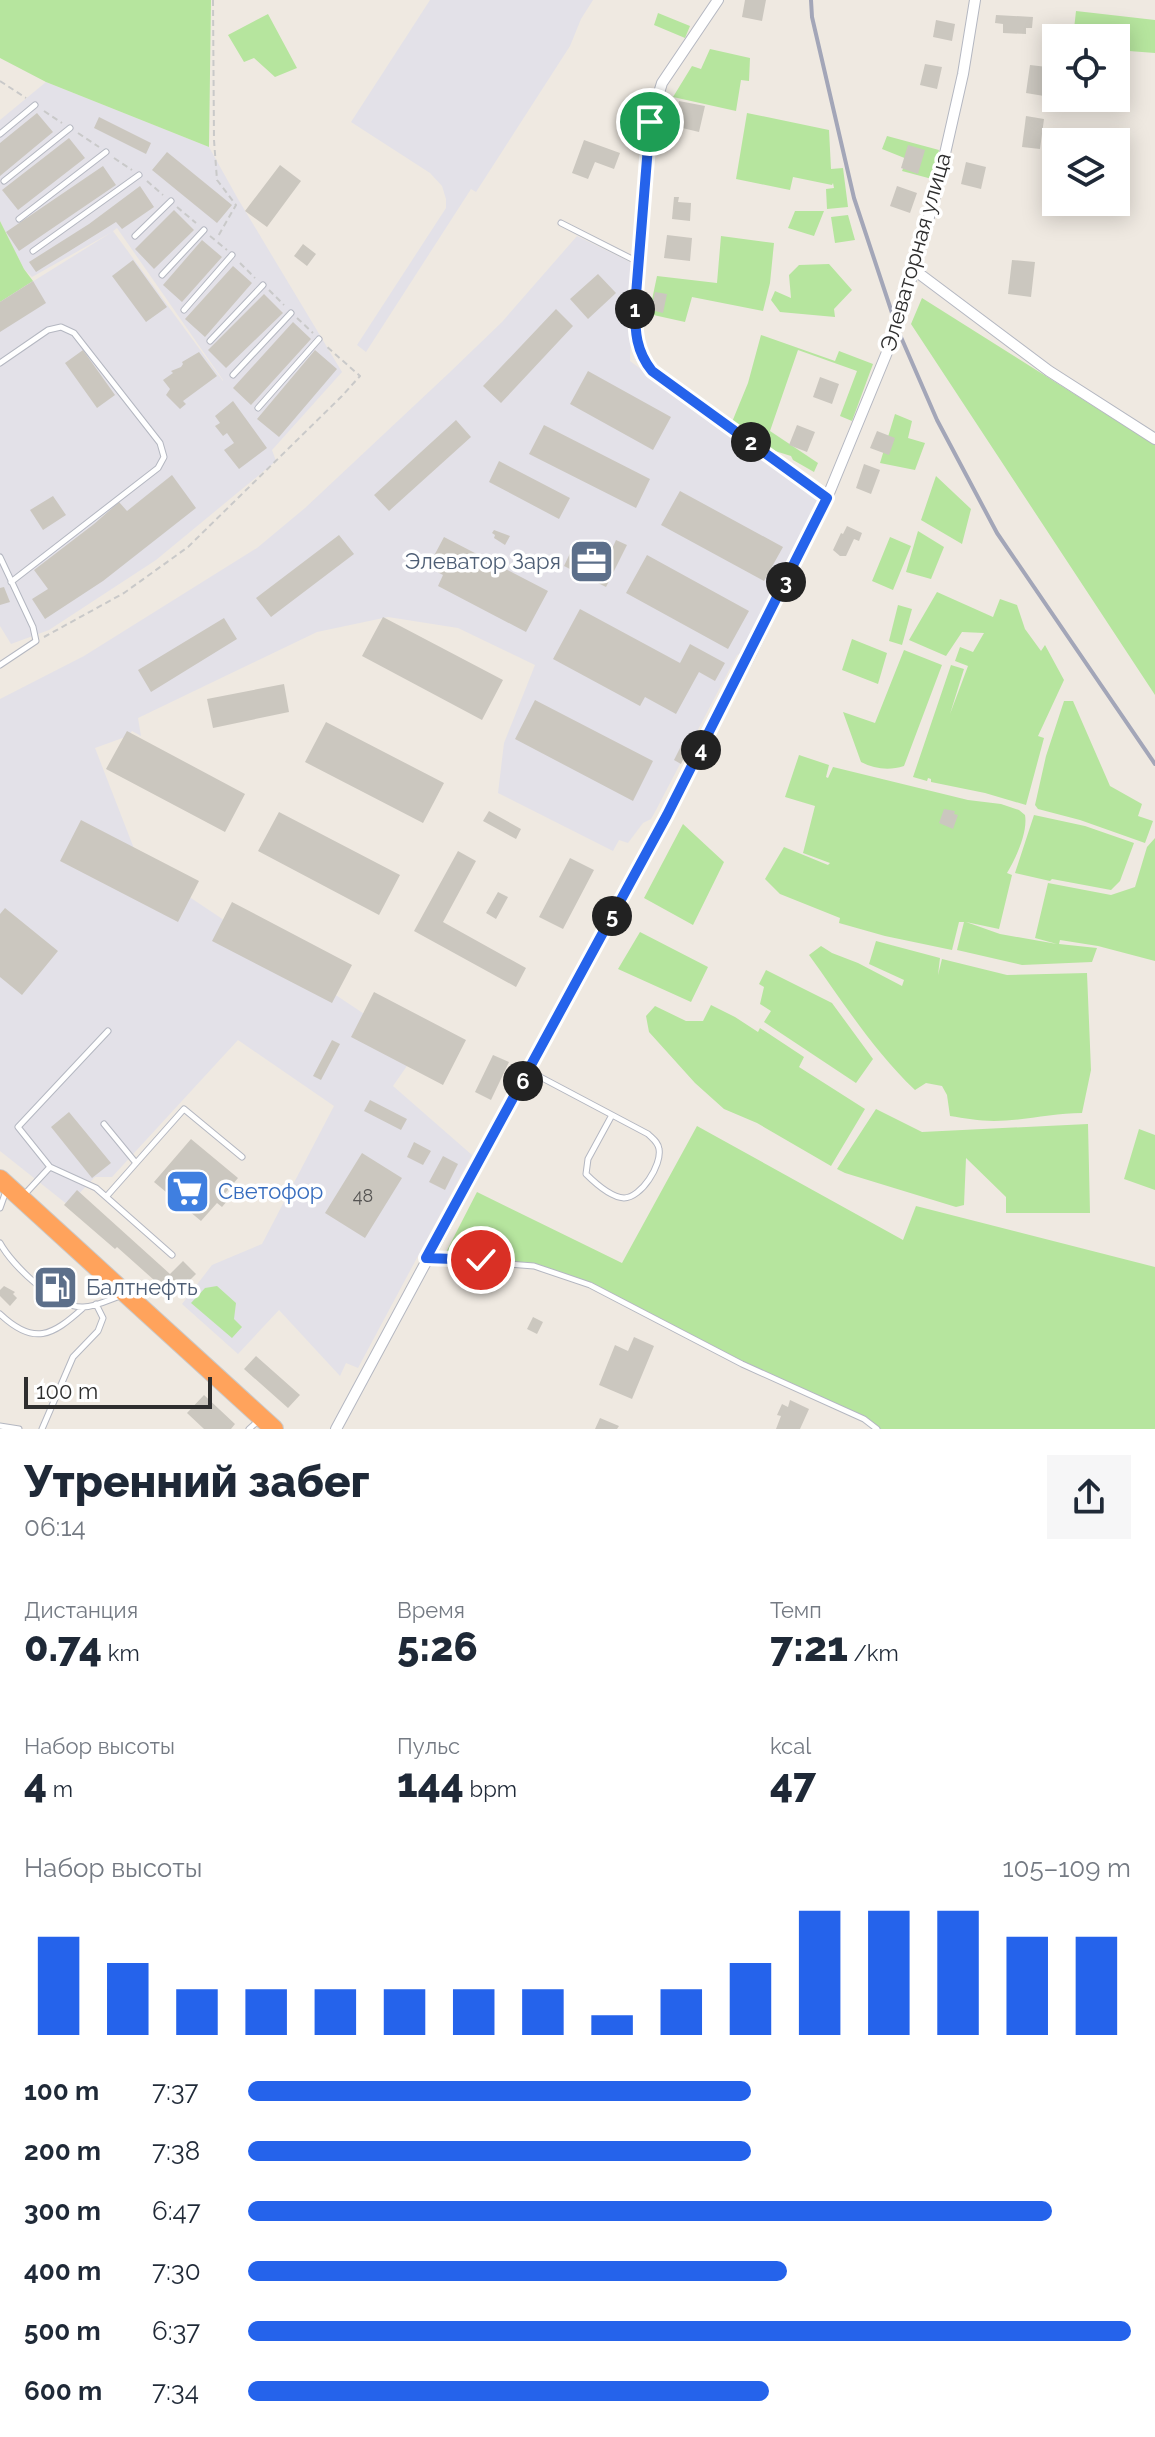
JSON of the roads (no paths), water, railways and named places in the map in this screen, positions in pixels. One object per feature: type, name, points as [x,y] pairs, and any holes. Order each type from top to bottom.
[{"type":"highway","points":[[10,1188],[262,1425]]},
{"type":"street","points":[[718,0],[667,75],[655,101],[646,151],[638,262],[635,329],[641,357],[652,371],[827,498]]},
{"type":"street","name":"Элеваторная улица","points":[[336,1429],[667,815],[827,498],[897,328],[937,189],[963,74],[975,0]]},
{"type":"street","points":[[913,269],[1049,371],[1155,439]]},
{"type":"lane","points":[[0,134],[35,105]]},
{"type":"lane","points":[[4,181],[70,128]]},
{"type":"lane","points":[[19,219],[106,152]]},
{"type":"lane","points":[[33,251],[139,175]]},
{"type":"lane","points":[[135,236],[171,201]]},
{"type":"lane","points":[[561,223],[638,262]]},
{"type":"lane","points":[[162,275],[204,230]]},
{"type":"lane","points":[[184,310],[232,255]]},
{"type":"lane","points":[[210,341],[263,285]]},
{"type":"lane","points":[[233,375],[291,313]]},
{"type":"lane","points":[[0,363],[48,330],[61,327],[74,333],[160,443],[164,457],[158,468],[11,582]]},
{"type":"lane","points":[[258,408],[319,339]]},
{"type":"lane","points":[[0,557],[33,627],[36,641],[0,665]]},
{"type":"lane","points":[[108,1031],[18,1127],[50,1167],[96,1188],[172,1255]]},
{"type":"lane","points":[[528,1071],[612,1115],[648,1134],[658,1145],[657,1165],[643,1187],[630,1197],[612,1194],[586,1174],[588,1159],[612,1115]]},
{"type":"lane","points":[[106,1197],[184,1109],[242,1157]]},
{"type":"lane","points":[[104,1124],[136,1163]]},
{"type":"lane","points":[[0,1208],[10,1188],[50,1167]]},
{"type":"lane","points":[[0,1243],[7,1257],[57,1300],[83,1308]]},
{"type":"lane","points":[[426,1258],[534,1266],[590,1285],[742,1364],[864,1419],[877,1429]]},
{"type":"lane","points":[[0,1314],[15,1328],[38,1335],[62,1327],[83,1308],[126,1294]]},
{"type":"lane","points":[[42,1429],[73,1357],[98,1331],[103,1318],[96,1304]]},
{"type":"lane","points":[[0,1426],[19,1429]]},
{"type":"railway","points":[[811,0],[812,17],[854,198],[897,328],[937,420],[997,533],[1155,764]]},
{"type":"place","name":"Элеватор Заря","points":[[592,561]]},
{"type":"place","name":"Светофор","points":[[187,1191]]},
{"type":"place","name":"Балтнефть","points":[[55,1287]]}]
